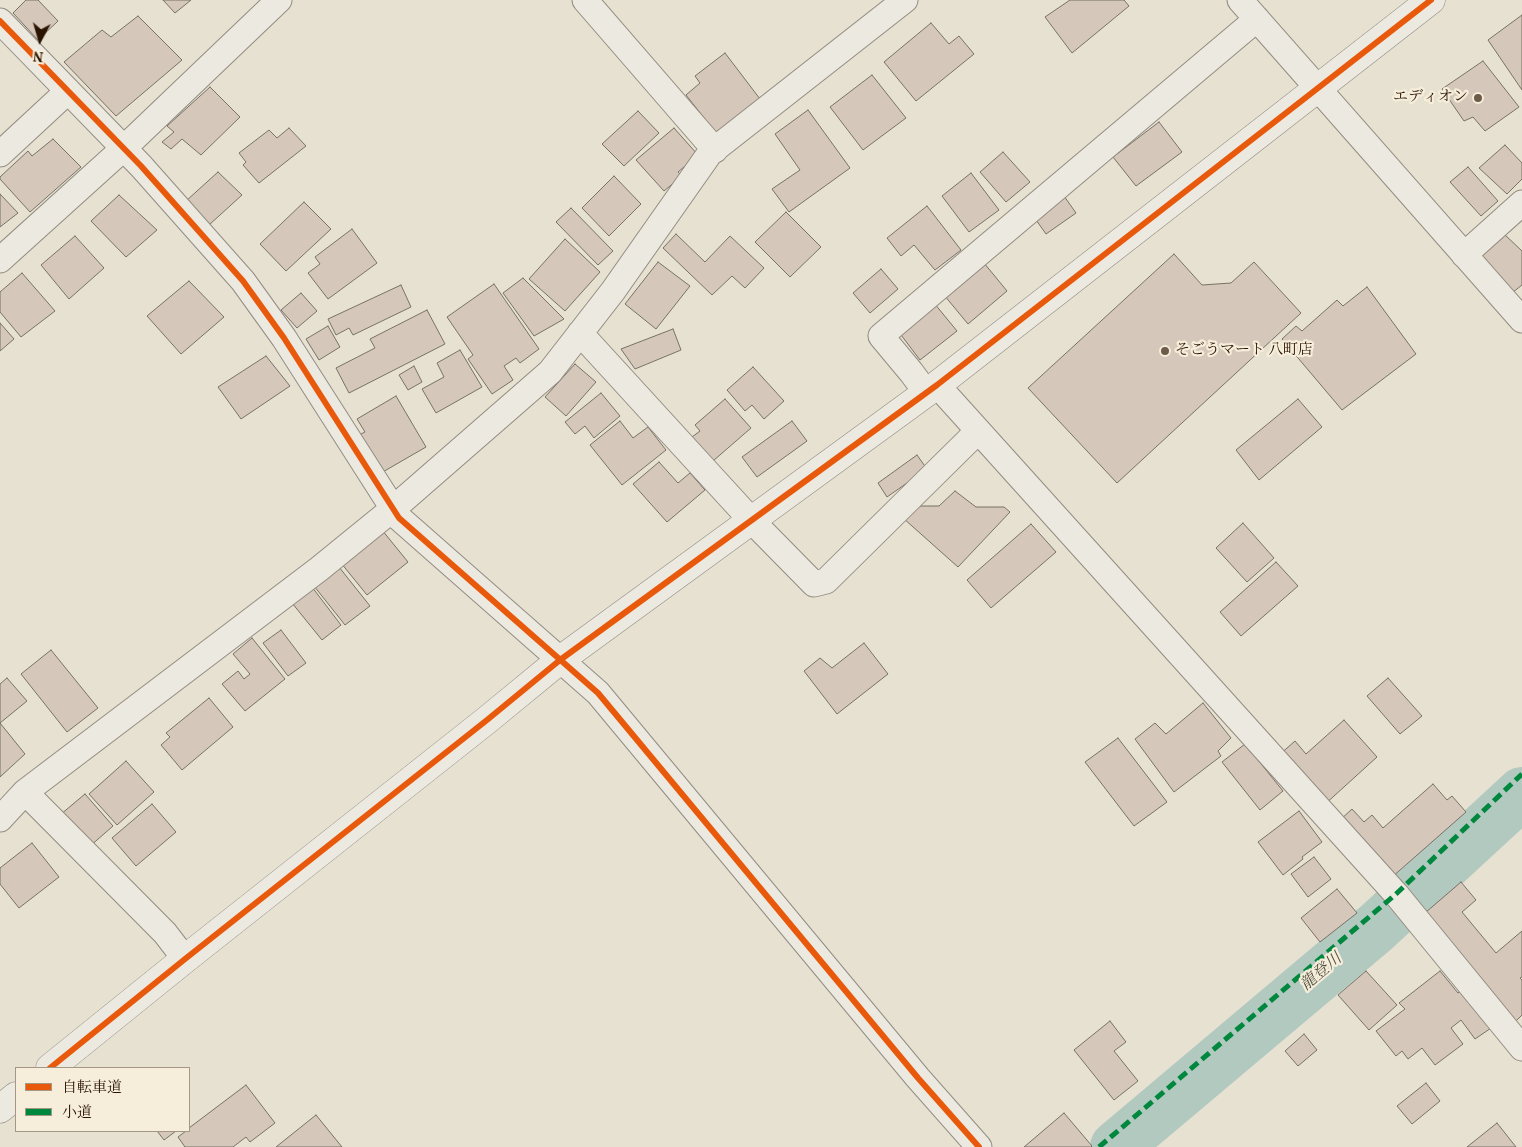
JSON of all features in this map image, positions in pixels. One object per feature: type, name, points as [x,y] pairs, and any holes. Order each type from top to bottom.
[{"type":"street","points":[[0,260],[124,148],[279,0]]},
{"type":"street","points":[[585,0],[715,150]]},
{"type":"street","points":[[0,819],[25,792],[319,569],[394,508],[550,372],[613,291],[710,153],[905,0]]},
{"type":"street","points":[[1240,0],[1522,320]]},
{"type":"street","points":[[51,1067],[560,660],[931,388],[1430,0]]},
{"type":"street","points":[[1256,19],[881,336],[911,372],[978,430],[1396,894],[1522,1048]]},
{"type":"street","points":[[0,21],[124,148],[243,281],[284,338],[399,518],[598,693],[912,1070],[979,1147]]},
{"type":"street","points":[[0,154],[68,91]]},
{"type":"street","points":[[1464,255],[1522,203]]},
{"type":"street","points":[[580,333],[752,521],[814,584],[826,581],[978,430]]},
{"type":"street","points":[[25,792],[165,934],[185,959]]},
{"type":"street","points":[[0,1109],[15,1097]]},
{"type":"building","points":[[26,0],[38,0],[58,21],[38,40],[13,13]]},
{"type":"building","points":[[163,0],[191,0],[175,13]]},
{"type":"building","points":[[1070,0],[1124,0],[1129,6],[1072,53],[1045,17]]},
{"type":"building","points":[[1522,15],[1522,90],[1488,40]]},
{"type":"building","points":[[138,16],[182,60],[116,116],[64,62],[102,30],[111,37]]},
{"type":"building","points":[[931,23],[949,44],[959,36],[974,54],[916,101],[884,62]]},
{"type":"building","points":[[725,53],[760,99],[716,133],[686,95],[700,83],[695,76]]},
{"type":"building","points":[[1483,61],[1519,107],[1485,131],[1473,117],[1464,121],[1442,89]]},
{"type":"building","points":[[872,75],[906,118],[863,150],[830,107]]},
{"type":"building","points":[[210,87],[240,117],[201,155],[182,139],[171,149],[162,142],[174,132],[167,126]]},
{"type":"building","points":[[808,110],[850,168],[789,212],[772,189],[800,170],[775,134]]},
{"type":"building","points":[[638,111],[659,133],[624,166],[602,144]]},
{"type":"building","points":[[1159,122],[1182,152],[1136,186],[1113,157]]},
{"type":"building","points":[[289,128],[306,146],[259,183],[243,165],[246,162],[239,153],[269,130],[277,138]]},
{"type":"building","points":[[674,128],[698,155],[678,172],[682,176],[664,191],[636,160]]},
{"type":"building","points":[[53,139],[81,167],[30,212],[0,177],[28,151],[32,156]]},
{"type":"building","points":[[1505,145],[1522,163],[1522,179],[1507,194],[1479,168]]},
{"type":"building","points":[[1003,152],[1030,182],[1006,202],[980,172]]},
{"type":"building","points":[[1468,167],[1498,201],[1481,216],[1450,182]]},
{"type":"building","points":[[218,172],[242,195],[209,225],[186,201]]},
{"type":"building","points":[[971,173],[999,210],[969,232],[942,196]]},
{"type":"building","points":[[614,176],[641,204],[609,236],[582,208]]},
{"type":"building","points":[[0,194],[18,213],[0,227]]},
{"type":"building","points":[[119,195],[157,230],[126,257],[91,221]]},
{"type":"building","points":[[1064,196],[1076,213],[1046,234],[1034,217]]},
{"type":"building","points":[[304,202],[331,229],[286,271],[260,244]]},
{"type":"building","points":[[927,206],[961,250],[935,270],[914,245],[901,256],[887,238]]},
{"type":"building","points":[[571,208],[613,251],[598,265],[556,222]]},
{"type":"building","points":[[786,212],[821,247],[790,277],[755,242]]},
{"type":"building","points":[[352,229],[377,263],[328,299],[308,273],[320,264],[315,257]]},
{"type":"building","points":[[676,234],[705,262],[730,236],[764,268],[745,288],[732,276],[712,295],[663,248]]},
{"type":"building","points":[[1504,234],[1522,251],[1522,285],[1512,293],[1478,256]]},
{"type":"building","points":[[75,236],[104,268],[69,299],[41,265]]},
{"type":"building","points":[[565,239],[600,272],[565,311],[529,279]]},
{"type":"building","name":"そごうマート 八町店","points":[[1174,254],[1202,285],[1231,283],[1254,262],[1301,313],[1117,483],[1028,388]]},
{"type":"building","points":[[658,262],[690,286],[656,329],[625,304]]},
{"type":"building","points":[[984,263],[1007,291],[968,324],[944,295]]},
{"type":"building","points":[[881,269],[898,289],[870,313],[853,293]]},
{"type":"building","points":[[22,273],[55,311],[21,337],[0,312],[0,292]]},
{"type":"building","points":[[523,278],[564,319],[534,336],[503,293]]},
{"type":"building","points":[[189,281],[224,317],[181,354],[147,316]]},
{"type":"building","points":[[494,284],[539,349],[520,363],[516,358],[504,366],[513,380],[492,394],[468,359],[473,355],[447,317]]},
{"type":"building","points":[[401,285],[411,307],[353,335],[349,328],[336,335],[328,319]]},
{"type":"building","points":[[1367,287],[1416,354],[1342,410],[1282,339],[1296,326],[1302,331],[1337,300],[1343,306]]},
{"type":"building","points":[[301,293],[317,311],[297,328],[281,310]]},
{"type":"building","points":[[934,303],[957,331],[920,360],[898,331]]},
{"type":"building","points":[[427,310],[445,344],[349,393],[336,368],[375,348],[370,339]]},
{"type":"building","points":[[0,323],[14,339],[0,351]]},
{"type":"building","points":[[328,326],[340,347],[319,360],[306,339]]},
{"type":"building","points":[[673,329],[681,350],[635,369],[621,349]]},
{"type":"building","points":[[460,350],[482,387],[436,413],[422,389],[444,377],[437,363]]},
{"type":"building","points":[[266,356],[290,386],[241,419],[218,387]]},
{"type":"building","points":[[575,364],[596,382],[566,416],[545,397]]},
{"type":"building","points":[[414,366],[422,382],[408,390],[399,375]]},
{"type":"building","points":[[753,367],[784,401],[764,419],[752,405],[745,411],[727,390]]},
{"type":"building","points":[[601,393],[620,416],[594,438],[585,426],[575,434],[565,422]]},
{"type":"building","points":[[396,396],[426,447],[381,473],[359,435],[365,432],[357,419]]},
{"type":"building","points":[[725,399],[751,428],[713,461],[692,437],[700,431],[695,425]]},
{"type":"building","points":[[1298,399],[1322,427],[1259,480],[1236,450]]},
{"type":"building","points":[[620,421],[633,438],[648,427],[666,450],[622,485],[590,445]]},
{"type":"building","points":[[792,421],[807,441],[757,477],[742,457]]},
{"type":"building","points":[[917,455],[927,469],[887,497],[878,483]]},
{"type":"building","points":[[659,462],[678,483],[690,473],[705,490],[667,522],[633,484]]},
{"type":"building","points":[[955,491],[976,507],[1004,507],[1010,512],[958,567],[903,518],[912,506],[939,506]]},
{"type":"building","points":[[1243,523],[1274,558],[1247,582],[1216,548]]},
{"type":"building","points":[[1031,524],[1056,552],[991,608],[967,580]]},
{"type":"building","points":[[382,530],[408,562],[367,595],[341,563]]},
{"type":"building","points":[[1276,562],[1298,586],[1241,636],[1220,612]]},
{"type":"building","points":[[339,567],[370,606],[345,625],[314,586]]},
{"type":"building","points":[[312,587],[341,625],[322,640],[292,603]]},
{"type":"building","points":[[281,630],[306,663],[288,676],[263,643]]},
{"type":"building","points":[[252,638],[285,679],[245,711],[222,684],[238,671],[244,679],[250,674],[233,654]]},
{"type":"building","points":[[864,643],[888,674],[837,714],[804,671],[820,658],[832,668]]},
{"type":"building","points":[[51,650],[98,708],[67,732],[21,674]]},
{"type":"building","points":[[7,678],[27,701],[0,723],[0,684]]},
{"type":"building","points":[[1388,678],[1422,716],[1400,734],[1367,696]]},
{"type":"building","points":[[209,698],[233,727],[182,770],[161,745],[170,737],[166,733]]},
{"type":"building","points":[[1203,703],[1231,738],[1218,751],[1221,756],[1174,792],[1135,739],[1155,723],[1166,734]]},
{"type":"building","points":[[1344,720],[1377,757],[1323,806],[1278,756],[1295,741],[1306,754]]},
{"type":"building","points":[[0,723],[25,754],[0,777]]},
{"type":"building","points":[[1118,738],[1167,802],[1134,826],[1085,762]]},
{"type":"building","points":[[1245,744],[1283,791],[1260,810],[1222,762]]},
{"type":"building","points":[[126,761],[154,792],[117,825],[89,794]]},
{"type":"building","points":[[1433,784],[1447,800],[1452,796],[1466,812],[1391,878],[1340,820],[1352,809],[1364,822],[1372,815],[1383,828]]},
{"type":"building","points":[[85,794],[113,826],[89,847],[60,815]]},
{"type":"building","points":[[152,804],[176,832],[136,866],[112,838]]},
{"type":"building","points":[[1299,811],[1322,842],[1283,875],[1258,842]]},
{"type":"building","points":[[32,843],[59,877],[19,908],[0,884],[0,868]]},
{"type":"building","points":[[1314,857],[1331,879],[1308,897],[1291,874]]},
{"type":"building","points":[[1461,882],[1476,900],[1462,912],[1496,953],[1522,931],[1522,977],[1520,978],[1522,980],[1522,1015],[1516,1021],[1425,913]]},
{"type":"building","points":[[1337,889],[1357,913],[1320,942],[1301,918]]},
{"type":"building","points":[[1366,971],[1397,1005],[1369,1030],[1338,995]]},
{"type":"building","points":[[1440,971],[1458,993],[1464,988],[1494,1026],[1475,1039],[1461,1020],[1451,1028],[1463,1044],[1435,1065],[1422,1048],[1408,1059],[1402,1051],[1396,1056],[1376,1031],[1405,1009],[1399,1003]]},
{"type":"building","points":[[1110,1021],[1126,1042],[1114,1051],[1138,1081],[1114,1100],[1074,1050]]},
{"type":"building","points":[[1304,1034],[1317,1050],[1298,1066],[1285,1051]]},
{"type":"building","points":[[1426,1083],[1440,1101],[1412,1124],[1397,1106]]},
{"type":"building","points":[[246,1085],[275,1123],[250,1142],[246,1137],[233,1147],[185,1147],[178,1137],[185,1132],[190,1132],[190,1127]]},
{"type":"building","points":[[1064,1113],[1091,1147],[1024,1147]]},
{"type":"building","points":[[316,1115],[342,1147],[276,1147]]},
{"type":"building","points":[[1497,1123],[1516,1147],[1467,1147]]},
{"type":"building","points":[[158,1132],[175,1132],[164,1140]]},
{"type":"waterway","name":"龍登川","points":[[1116,1147],[1377,927],[1522,793]]},
{"type":"marked path","points":[[1099,1147],[1396,894],[1522,774]]},
{"type":"cycle path","points":[[51,1067],[560,660],[937,385],[1431,0]]},
{"type":"cycle path","points":[[0,21],[141,166],[243,281],[284,338],[399,518],[598,693],[918,1078],[979,1147]]},
{"type":"place","name":"エディオン","points":[[1478,98]]},
{"type":"place","name":"そごうマート 八町店","points":[[1165,351]]}]
